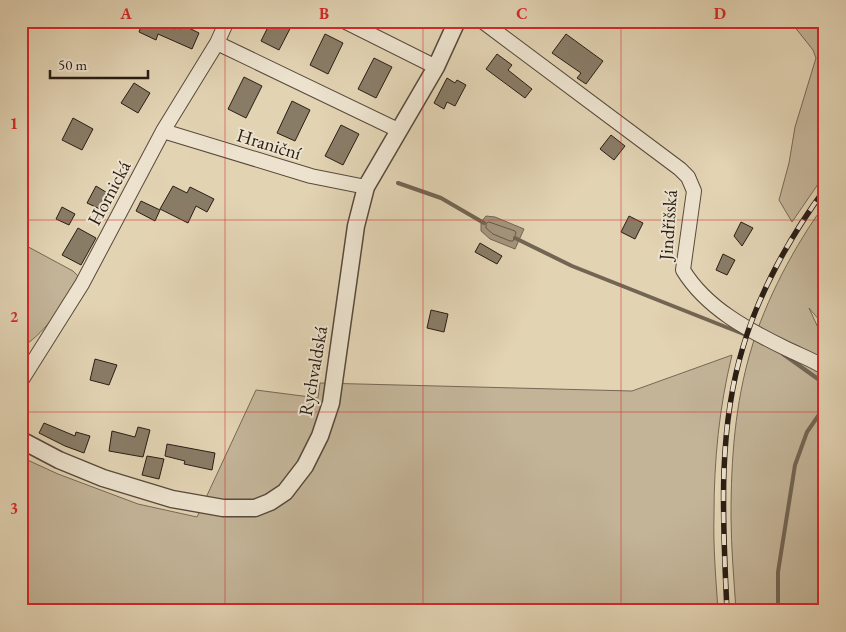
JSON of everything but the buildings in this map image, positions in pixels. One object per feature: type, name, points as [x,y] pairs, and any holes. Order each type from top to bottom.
[{"type":"street","name":"Hornická","points":[[21,381],[82,284],[163,131],[228,21]]},
{"type":"street","points":[[344,21],[436,67]]},
{"type":"street","name":"Rychvaldská","points":[[21,440],[59,460],[103,478],[172,499],[223,508],[255,508],[270,502],[286,492],[305,466],[320,436],[331,403],[356,226],[366,187],[436,67],[457,21]]},
{"type":"street","name":"Jindřišská","points":[[482,21],[680,168],[688,177],[694,190],[683,270],[690,281],[702,295],[730,318],[772,342],[825,368]]},
{"type":"street","points":[[217,42],[398,130]]},
{"type":"street","name":"Hraniční","points":[[163,131],[312,176],[366,187]]},
{"type":"shaded area","points":[[790,21],[825,21],[825,174],[792,222],[779,200],[789,163],[795,127],[816,58],[813,50]]},
{"type":"shaded area","points":[[825,204],[825,327],[809,308],[825,343],[825,611],[736,611],[731,495],[735,432],[741,390],[751,350],[764,312],[792,255]]},
{"type":"shaded area","points":[[21,243],[73,271],[78,276],[70,294],[56,314],[40,333],[25,345],[21,344]]},
{"type":"shaded area","points":[[732,355],[718,435],[715,475],[714,539],[718,611],[21,611],[21,457],[58,474],[138,504],[197,517],[256,390],[318,398],[320,383],[632,391]]},
{"type":"water","points":[[486,216],[495,217],[524,229],[515,249],[490,239],[481,231],[481,222]]},
{"type":"waterway","points":[[398,183],[441,198],[484,223]]},
{"type":"waterway","points":[[515,238],[572,266],[746,335]]},
{"type":"waterway","points":[[783,354],[825,384]]},
{"type":"waterway","points":[[778,611],[778,572],[795,465],[807,432],[825,406]]},
{"type":"railway","points":[[727,611],[723,511],[725,445],[735,379],[750,326],[767,285],[800,225],[825,189]]}]
